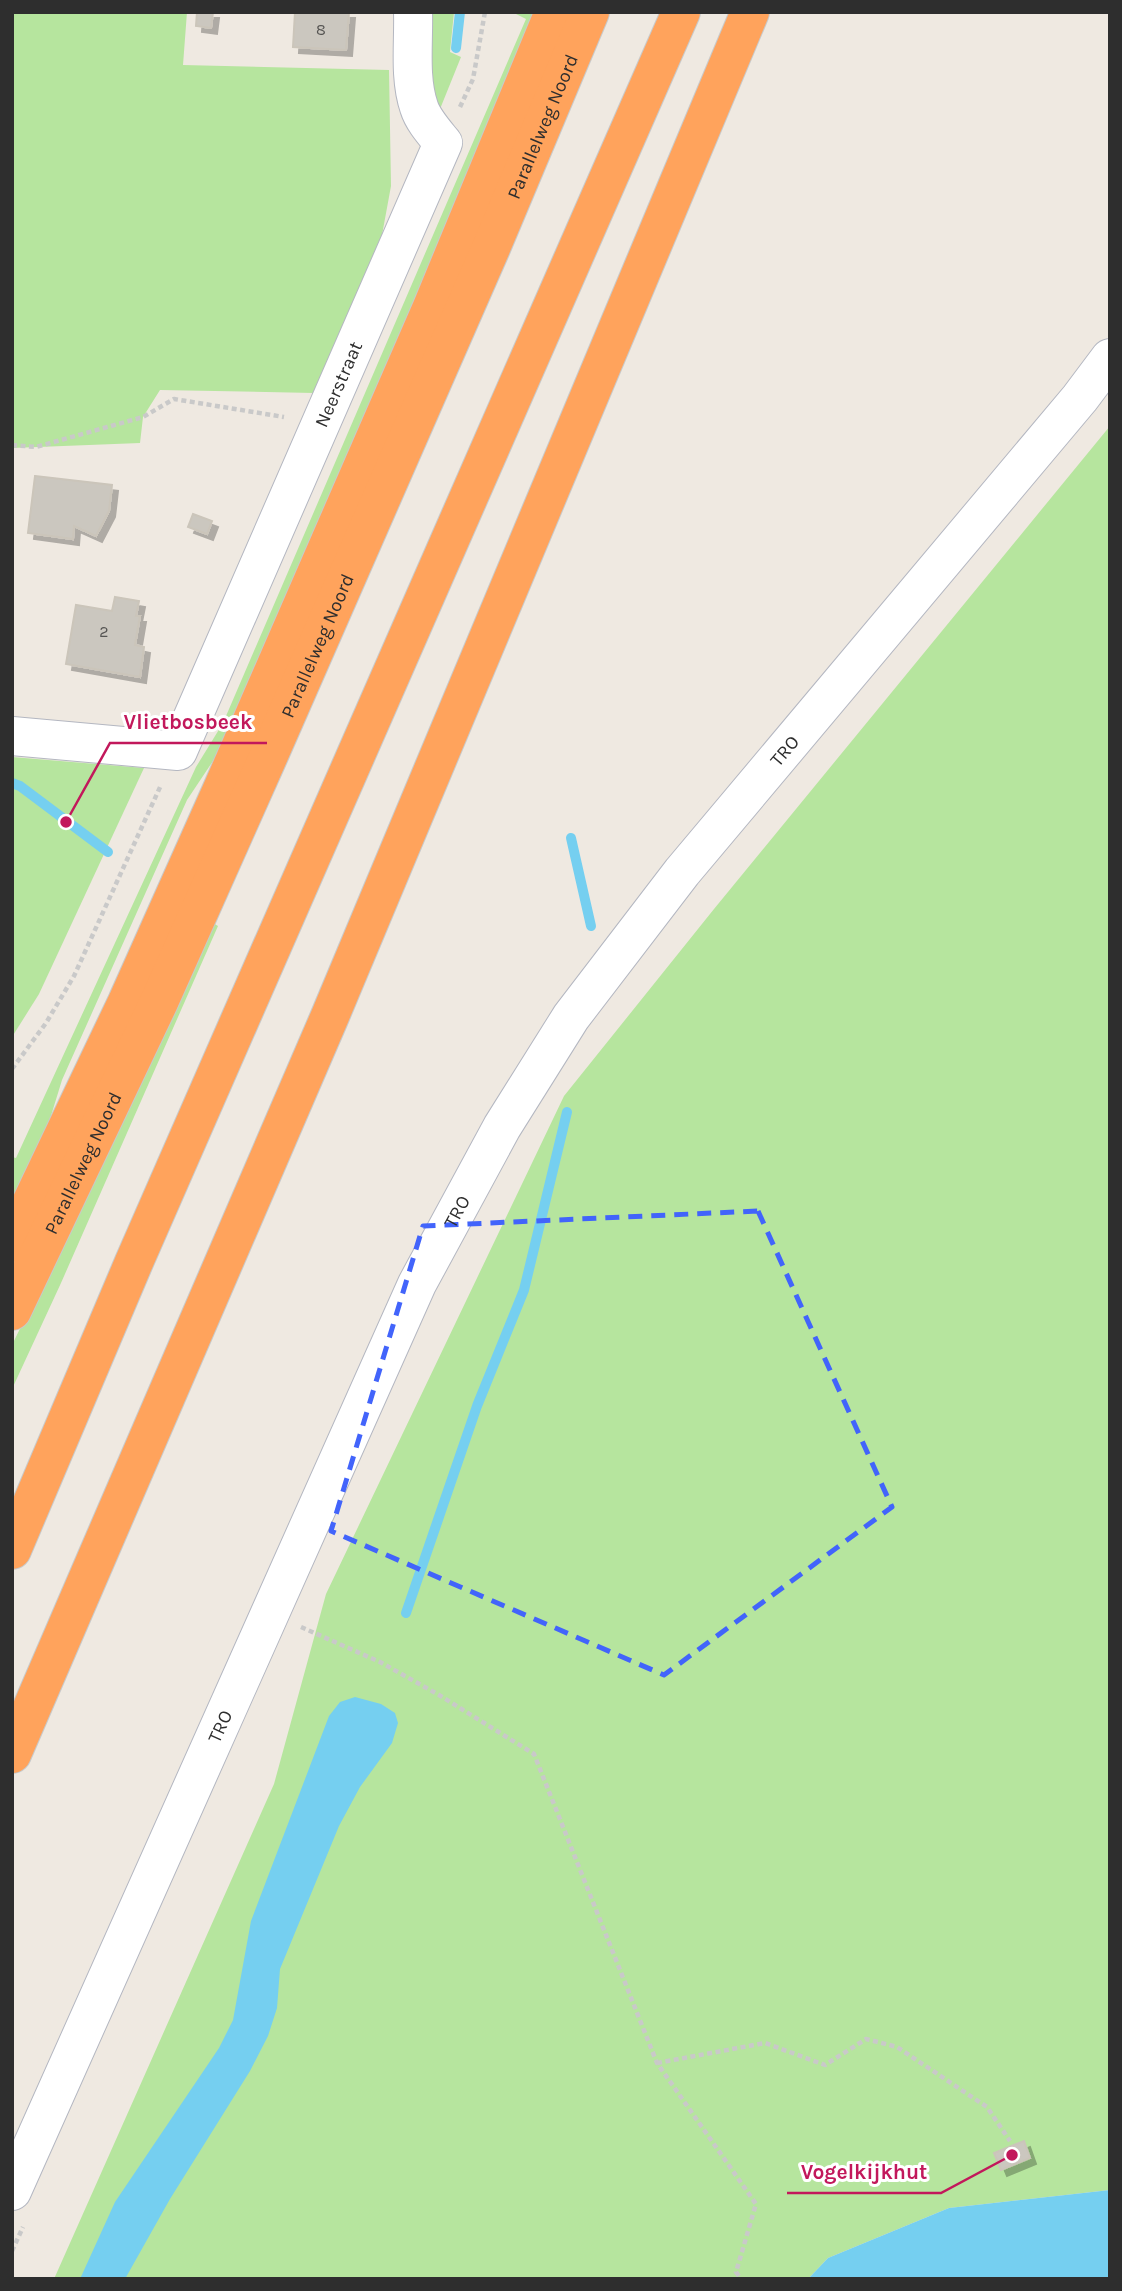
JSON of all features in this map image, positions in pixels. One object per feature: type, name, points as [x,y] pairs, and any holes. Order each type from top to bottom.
[{"type":"highway","name":"Parallelweg Noord","points":[[12,1243],[127,1002],[228,774],[437,295],[554,12]]},
{"type":"highway","name":"Parallelweg Noord","points":[[12,1311],[159,1002],[247,805],[491,248],[590,12]]},
{"type":"highway","points":[[12,1550],[134,1262],[681,12]]},
{"type":"highway","points":[[12,1754],[331,1016],[750,12]]},
{"type":"highway","points":[[12,1481],[134,1262]]},
{"type":"street","points":[[413,12],[415,85],[419,108],[443,143]]},
{"type":"street","name":"Neerstraat","points":[[178,751],[443,143]]},
{"type":"street","name":"TRO","points":[[12,2191],[417,1284],[502,1127],[571,1017],[682,872],[1080,398],[1110,358]]},
{"type":"street","points":[[12,736],[178,751]]},
{"type":"path","points":[[443,143],[472,79],[485,12]]},
{"type":"path","points":[[12,445],[36,447],[143,418],[174,399],[322,422]]},
{"type":"path","points":[[12,1069],[46,1023],[74,976],[178,751]]},
{"type":"path","points":[[270,1615],[380,1662],[534,1754],[657,2063],[756,2204],[736,2272],[741,2279]]},
{"type":"path","points":[[657,2063],[765,2043],[825,2065],[866,2039],[897,2047],[987,2107],[1010,2141]]},
{"type":"highlighted area","points":[[758,1211],[892,1507],[664,1675],[331,1531],[423,1226]]},
{"type":"green space","points":[[12,12],[187,12],[183,65],[389,70],[391,186],[382,235],[314,393],[160,390],[143,417],[140,443],[12,448]]},
{"type":"green space","points":[[423,12],[454,12],[450,52],[461,57],[440,109],[429,90]]},
{"type":"green space","points":[[512,12],[540,12],[229,737],[187,800],[62,1080],[42,1145],[12,1209],[12,1157],[16,1158],[196,767],[223,723],[526,19]]},
{"type":"green space","points":[[1110,426],[1110,2190],[949,2208],[828,2258],[808,2279],[54,2279],[274,1784],[326,1594],[564,1096]]},
{"type":"green space","points":[[12,757],[144,768],[39,994],[12,1037]]},
{"type":"green space","points":[[213,923],[218,926],[12,1389],[12,1345],[126,1112]]},
{"type":"water","points":[[355,1697],[381,1704],[395,1713],[398,1723],[392,1743],[360,1787],[339,1826],[280,1969],[277,2008],[268,2036],[250,2071],[170,2199],[125,2279],[80,2279],[115,2202],[219,2048],[233,2020],[251,1921],[329,1716],[340,1702]]},
{"type":"water","points":[[1110,2190],[1110,2279],[808,2279],[828,2258],[949,2208]]},
{"type":"building","points":[[197,12],[213,12],[211,28],[196,26]]},
{"type":"building","points":[[295,12],[349,12],[346,50],[293,47]]},
{"type":"building","points":[[35,476],[112,485],[109,511],[96,536],[74,526],[73,539],[28,533]]},
{"type":"building","points":[[193,514],[212,521],[207,534],[188,527]]},
{"type":"building","points":[[115,597],[139,601],[136,616],[140,616],[135,645],[144,647],[140,677],[66,664],[76,605],[112,611]]},
{"type":"building","points":[[1024,2141],[1030,2158],[1001,2170],[994,2153]]},
{"type":"waterway","points":[[456,48],[460,12]]},
{"type":"waterway","points":[[12,783],[20,786],[108,852]]},
{"type":"waterway","points":[[571,838],[591,926]]},
{"type":"waterway","points":[[406,1613],[477,1406],[524,1290],[567,1112]]},
{"type":"place","name":"Vlietbosbeek","points":[[66,822]]},
{"type":"place","name":"Vogelkijkhut","points":[[1012,2155]]}]
